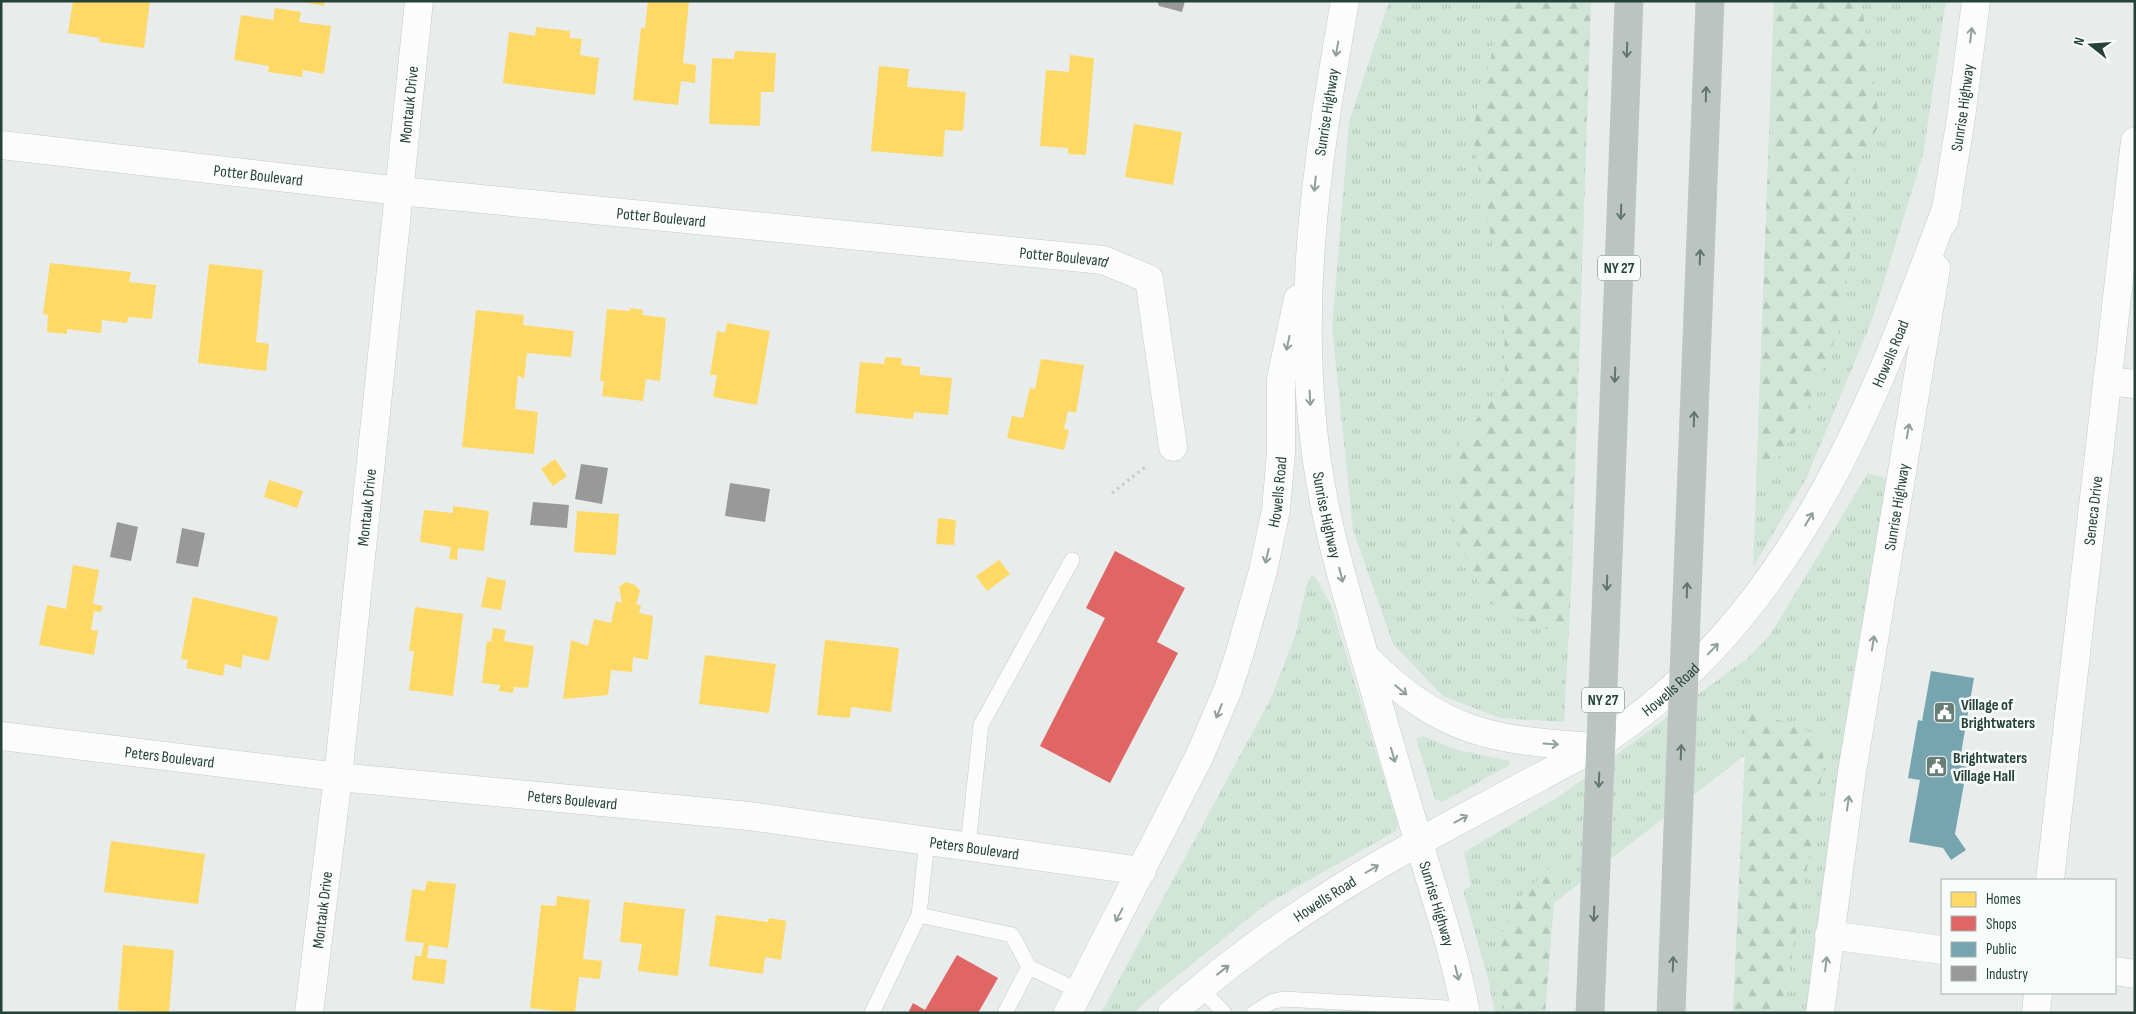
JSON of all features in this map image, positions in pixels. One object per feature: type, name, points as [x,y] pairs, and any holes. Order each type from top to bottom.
[{"type":"highway","name":"NY 27","points":[[1590,1013],[1629,1]]},
{"type":"highway","points":[[1671,1013],[1710,1]]},
{"type":"street","name":"Montauk Drive","points":[[309,1013],[338,777],[419,1]]},
{"type":"street","name":"Sunrise Highway","points":[[1345,1],[1321,136],[1308,262],[1310,394],[1316,450],[1334,546],[1418,842],[1451,949],[1466,1011]]},
{"type":"street","name":"Sunrise Highway","points":[[1820,1013],[1829,935],[1866,684],[1948,203],[1976,1]]},
{"type":"street","name":"Seneca Drive","points":[[2050,879],[2135,141]]},
{"type":"street","name":"Potter Boulevard","points":[[1,145],[400,192],[1103,260],[1149,280],[1173,447]]},
{"type":"street","name":"Howells Road","points":[[1172,1013],[1200,988],[1297,915],[1418,842],[1595,747],[1633,720],[1672,688],[1712,650],[1768,582],[1825,493],[1875,386],[1921,277],[1948,203]]},
{"type":"street","name":"Howells Road","points":[[1073,1002],[1142,872],[1214,723],[1240,652],[1259,587],[1270,540],[1279,482],[1281,394],[1284,358],[1308,262]]},
{"type":"street","points":[[2107,381],[2135,384]]},
{"type":"street","points":[[1365,658],[1402,692],[1458,726],[1512,739],[1595,747]]},
{"type":"street","name":"Peters Boulevard","points":[[1,736],[338,777],[749,816],[1142,872]]},
{"type":"street","points":[[1829,935],[1941,950]]},
{"type":"street","points":[[2116,971],[2135,974]]},
{"type":"street","points":[[2036,1013],[2038,994]]},
{"type":"lane","points":[[968,846],[981,725],[1072,560]]},
{"type":"lane","points":[[872,1013],[918,915],[927,840]]},
{"type":"lane","points":[[918,915],[1012,934],[1029,967],[1073,1002]]},
{"type":"lane","points":[[1005,1013],[1029,967]]},
{"type":"lane","points":[[1200,988],[1224,1013]]},
{"type":"lane","points":[[1254,1013],[1271,1002],[1283,1000],[1466,1011]]},
{"type":"path","points":[[1112,493],[1173,447]]},
{"type":"green space","points":[[1389,1],[1591,1],[1572,573],[1564,722],[1500,718],[1443,696],[1393,644],[1353,530],[1332,328],[1349,122]]},
{"type":"green space","points":[[1498,1],[1591,1],[1568,636],[1530,623],[1489,603],[1452,527],[1457,448],[1505,378],[1504,309],[1472,132],[1497,33]]},
{"type":"green space","points":[[1774,1],[1946,1],[1923,155],[1872,320],[1806,479],[1753,567]]},
{"type":"green space","points":[[1774,1],[1861,1],[1880,123],[1848,181],[1853,226],[1842,322],[1802,421],[1756,492]]},
{"type":"green space","points":[[1868,473],[1887,479],[1850,693],[1806,1013],[1733,1013],[1745,755],[1554,903],[1545,1013],[1495,1013],[1489,983],[1463,890],[1471,886],[1464,852],[1560,796],[1749,657],[1770,635]]},
{"type":"green space","points":[[1312,575],[1316,578],[1331,605],[1398,823],[1396,831],[1265,905],[1145,1002],[1135,1013],[1101,1013],[1271,698],[1296,633],[1307,583]]},
{"type":"green space","points":[[1747,713],[1795,724],[1825,741],[1819,800],[1782,1013],[1733,1013]]},
{"type":"green space","points":[[1423,736],[1458,750],[1510,761],[1510,765],[1442,802],[1435,799],[1416,739]]},
{"type":"green space","points":[[1556,862],[1545,1013],[1506,1013],[1499,975],[1502,933],[1519,898]]},
{"type":"building: Homes","points":[[73,1],[150,1],[144,48],[99,42],[100,38],[68,33]]},
{"type":"building: Homes","points":[[297,1],[325,1],[324,6]]},
{"type":"building: Homes","points":[[648,1],[689,1],[683,63],[696,65],[695,83],[681,81],[678,105],[633,100],[641,28],[645,28]]},
{"type":"building: Homes","points":[[275,8],[301,12],[299,22],[331,26],[324,74],[303,70],[302,77],[268,72],[269,66],[234,60],[241,15],[273,20]]},
{"type":"building: Homes","points":[[536,27],[570,31],[570,38],[582,39],[580,55],[599,58],[595,95],[503,83],[509,32],[535,36]]},
{"type":"building: Homes","points":[[735,51],[776,53],[774,92],[761,92],[760,126],[709,124],[712,58],[734,59]]},
{"type":"building: Homes","points":[[1070,55],[1094,58],[1086,155],[1068,154],[1068,148],[1040,146],[1046,70],[1069,72]]},
{"type":"building: Homes","points":[[879,66],[909,69],[907,87],[966,92],[963,131],[945,130],[943,157],[871,151]]},
{"type":"building: Homes","points":[[1134,124],[1182,132],[1173,185],[1125,177]]},
{"type":"building: Homes","points":[[50,263],[131,272],[129,282],[156,285],[152,319],[128,317],[127,323],[102,320],[101,333],[67,329],[67,334],[47,332],[48,315],[43,314]]},
{"type":"building: Homes","points":[[209,264],[263,270],[256,342],[269,344],[266,371],[198,363]]},
{"type":"building: Homes","points":[[630,308],[643,310],[642,315],[666,318],[660,381],[646,379],[643,401],[602,396],[604,381],[600,381],[607,309],[630,311]]},
{"type":"building: Homes","points":[[476,310],[524,315],[523,325],[574,331],[571,357],[527,353],[524,379],[518,375],[515,409],[538,412],[534,454],[462,447]]},
{"type":"building: Homes","points":[[727,323],[770,331],[757,405],[713,397],[717,375],[710,375],[717,331],[725,333]]},
{"type":"building: Homes","points":[[885,357],[902,358],[901,365],[920,367],[920,375],[952,378],[948,415],[914,412],[913,419],[855,413],[860,362],[884,364]]},
{"type":"building: Homes","points":[[1041,359],[1084,365],[1076,413],[1068,411],[1064,429],[1069,430],[1064,450],[1007,438],[1012,416],[1023,418],[1030,388],[1035,389]]},
{"type":"building: Homes","points":[[555,459],[567,476],[553,486],[541,469]]},
{"type":"building: Homes","points":[[269,480],[303,491],[297,508],[264,497]]},
{"type":"building: Homes","points":[[453,506],[489,511],[484,551],[458,548],[457,560],[449,559],[451,547],[420,542],[424,510],[453,513]]},
{"type":"building: Homes","points":[[577,511],[619,514],[616,555],[574,552]]},
{"type":"building: Homes","points":[[938,518],[956,520],[954,545],[936,544]]},
{"type":"building: Homes","points":[[999,560],[1010,574],[987,591],[976,576]]},
{"type":"building: Homes","points":[[73,565],[99,570],[93,604],[103,606],[101,612],[94,611],[91,630],[98,631],[94,655],[39,645],[47,605],[66,609]]},
{"type":"building: Homes","points":[[487,577],[506,581],[501,610],[481,607]]},
{"type":"building: Homes","points":[[626,582],[635,585],[640,591],[636,604],[641,606],[639,613],[653,616],[648,660],[633,657],[632,672],[611,670],[608,695],[563,699],[571,640],[588,646],[594,619],[611,623],[616,601],[622,603],[619,587]]},
{"type":"building: Homes","points":[[193,597],[278,617],[269,661],[243,655],[241,668],[225,664],[223,676],[186,668],[188,660],[181,659]]},
{"type":"building: Homes","points":[[415,607],[463,614],[453,696],[409,690],[414,651],[409,651]]},
{"type":"building: Homes","points":[[493,628],[506,630],[504,641],[534,646],[528,688],[514,687],[513,693],[499,691],[500,685],[482,683],[487,641],[491,642]]},
{"type":"building: Homes","points":[[825,640],[899,648],[891,712],[851,707],[850,718],[817,715]]},
{"type":"building: Homes","points":[[705,655],[776,664],[769,713],[699,704]]},
{"type":"building: Homes","points":[[111,841],[205,854],[198,904],[104,892]]},
{"type":"building: Homes","points":[[427,881],[456,884],[448,948],[429,945],[427,958],[447,960],[444,984],[412,980],[415,956],[421,956],[424,943],[405,941],[412,889],[425,891]]},
{"type":"building: Homes","points":[[557,896],[590,900],[583,959],[602,961],[600,979],[579,977],[575,1013],[530,1008],[541,905],[556,906]]},
{"type":"building: Homes","points":[[624,902],[685,909],[678,976],[638,971],[642,944],[620,942]]},
{"type":"building: Homes","points":[[716,915],[768,922],[769,918],[786,921],[781,960],[765,957],[763,974],[709,966]]},
{"type":"building: Homes","points":[[123,945],[174,950],[169,1013],[118,1010]]},
{"type":"building: Shops","points":[[1115,551],[1185,588],[1157,642],[1178,653],[1110,783],[1040,746],[1105,618],[1086,608]]},
{"type":"building: Shops","points":[[957,955],[998,978],[978,1013],[908,1013],[913,1003],[925,1010]]},
{"type":"building: Public","name":"Brightwaters Village Hall","points":[[1931,671],[1974,678],[1959,765],[1967,767],[1955,834],[1966,850],[1951,860],[1943,848],[1909,842],[1920,780],[1908,778],[1918,720],[1922,721]]},
{"type":"building: Industry","points":[[1157,1],[1185,1],[1182,12],[1159,6]]},
{"type":"building: Industry","points":[[581,464],[608,468],[602,504],[575,499]]},
{"type":"building: Industry","points":[[730,483],[770,489],[765,522],[725,516]]},
{"type":"building: Industry","points":[[533,502],[569,505],[567,528],[530,525]]},
{"type":"building: Industry","points":[[117,522],[138,527],[131,561],[110,557]]},
{"type":"building: Industry","points":[[182,528],[205,533],[198,567],[176,563]]},
{"type":"place","name":"Village of Brightwaters","points":[[1945,713]]},
{"type":"place","name":"Brightwaters Village Hall","points":[[1937,766]]}]
